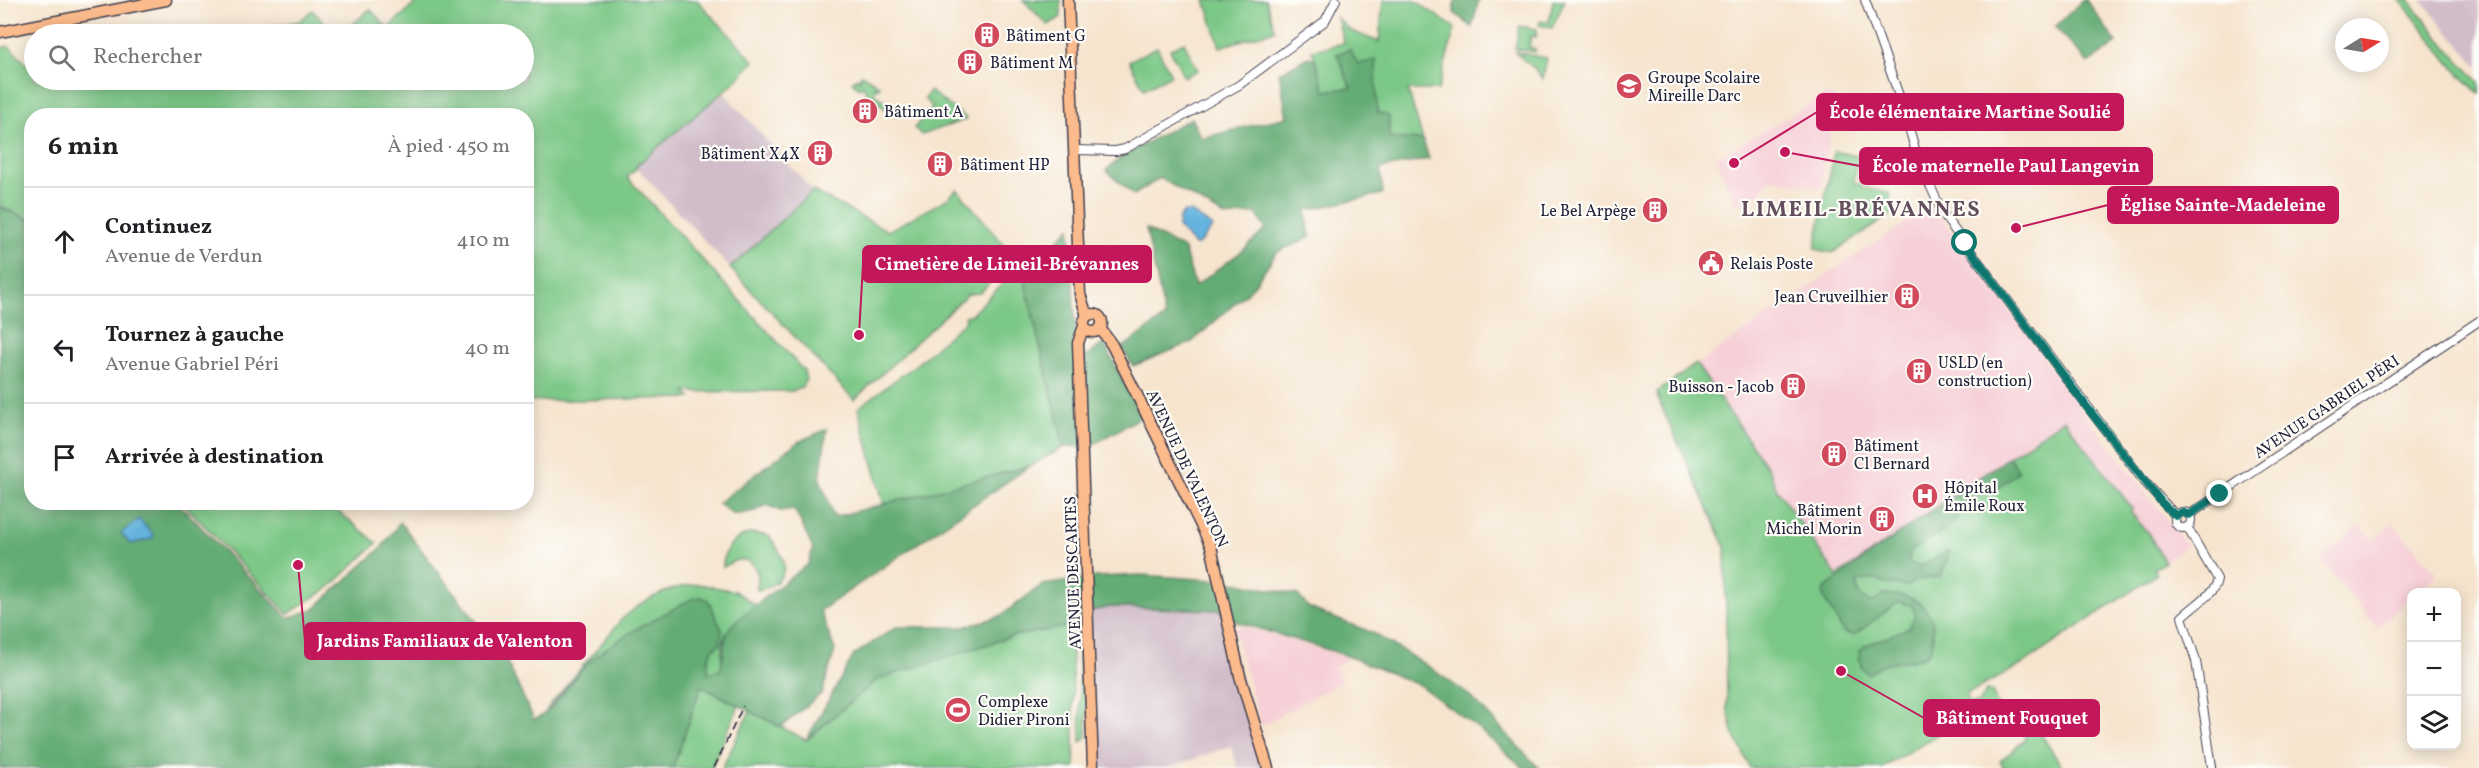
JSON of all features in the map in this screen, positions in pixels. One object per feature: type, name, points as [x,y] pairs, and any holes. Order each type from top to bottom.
[{"type":"main road","points":[[42,24],[166,0]]},
{"type":"main road","name":"AVENUE DESCARTES","points":[[1069,1],[1080,294],[1090,326],[1078,343],[1093,768]]},
{"type":"main road","points":[[0,32],[24,27]]},
{"type":"main road","name":"AVENUE DE VALENTON","points":[[1090,326],[1112,345],[1211,546],[1240,676],[1268,768]]},
{"type":"street","points":[[1074,150],[1116,152],[1125,149],[1239,85],[1325,21],[1336,0]]},
{"type":"street","points":[[1865,0],[1902,104],[1918,159],[1944,216],[2143,480],[2176,516],[2177,525],[2187,527],[2217,579],[2217,583],[2205,597],[2182,617],[2196,661],[2213,768]]},
{"type":"street","name":"AVENUE GABRIEL PÉRI","points":[[2189,515],[2479,321]]},
{"type":"street","points":[[2176,516],[2182,512],[2189,515],[2191,521],[2187,527]]},
{"type":"shaded area","points":[[2421,0],[2479,0],[2479,68]]},
{"type":"shaded area","points":[[723,92],[813,191],[730,268],[635,166]]},
{"type":"shaded area","points":[[1827,94],[1836,98],[1821,188],[1771,179],[1758,195],[1735,205],[1716,158]]},
{"type":"shaded area","name":"Hôpital Émile Roux","points":[[1933,206],[2083,412],[2187,546],[2154,569],[2157,574],[2021,665],[1967,694],[1966,699],[1975,716],[1953,725],[1882,768],[1750,768],[1733,732],[1727,707],[1725,546],[1658,399],[1657,392],[1847,261]]},
{"type":"shaded area","points":[[2393,523],[2437,574],[2421,588],[2407,588],[2407,601],[2377,628],[2321,559],[2359,525],[2373,540]]},
{"type":"shaded area","points":[[1111,607],[1222,610],[1266,768],[1238,768],[1231,746],[1168,768],[1095,768],[1090,611]]},
{"type":"shaded area","points":[[1245,627],[1348,658],[1334,667],[1342,681],[1261,726],[1234,629]]},
{"type":"green space","points":[[419,0],[697,0],[754,61],[736,81],[636,166],[637,168],[627,177],[804,371],[806,380],[802,387],[794,391],[686,392],[691,398],[534,401],[534,108],[24,108],[24,217],[0,206],[0,48],[9,46],[24,62],[24,90],[534,90],[534,24],[392,24]]},
{"type":"green space","points":[[1023,0],[1061,0],[1061,17],[1048,25]]},
{"type":"green space","points":[[1205,0],[1266,0],[1275,30],[1220,47]]},
{"type":"green space","points":[[1383,0],[1414,0],[1455,28],[1438,90],[1408,90],[1423,140],[1389,139],[1358,64],[1337,54],[1351,88],[1325,91],[1312,50],[1344,43],[1337,18],[1351,31],[1379,42]]},
{"type":"green space","points":[[1456,0],[1479,0],[1472,27],[1454,13]]},
{"type":"green space","points":[[1553,0],[1565,0],[1552,28],[1539,25],[1540,21],[1549,22]]},
{"type":"green space","points":[[2083,0],[2086,0],[2117,43],[2088,63],[2055,27]]},
{"type":"green space","points":[[2400,0],[2409,0],[2479,82],[2479,94],[2459,74]]},
{"type":"green space","points":[[370,9],[384,24],[353,24]]},
{"type":"green space","points":[[312,10],[326,24],[284,24],[300,21]]},
{"type":"green space","points":[[1519,26],[1537,29],[1536,37],[1531,36],[1529,47],[1535,49],[1535,52],[1515,49]]},
{"type":"green space","points":[[1184,42],[1198,70],[1184,77],[1170,49]]},
{"type":"green space","points":[[1157,47],[1171,75],[1144,89],[1129,61]]},
{"type":"green space","points":[[1350,49],[1358,64],[1376,60],[1377,112],[1389,116],[1389,138],[1423,140],[1429,159],[1380,169],[1383,194],[1306,210],[1310,237],[1277,252],[1252,288],[1192,342],[1133,366],[1122,348],[1165,317],[1146,229],[1184,249],[1195,286],[1242,251],[1266,229],[1256,213],[1226,217],[1160,178],[1134,195],[1106,170],[1124,155],[1191,118],[1201,138],[1287,117],[1279,73],[1309,57],[1315,59],[1325,91],[1351,88],[1337,54]]},
{"type":"green space","points":[[1514,52],[1547,58],[1543,79],[1534,68]]},
{"type":"green space","points":[[862,74],[880,86],[878,89],[875,87],[874,93],[901,113],[899,116],[895,116],[865,93],[866,90],[862,86],[859,88],[852,82],[857,78],[860,80]]},
{"type":"green space","points":[[930,91],[967,119],[922,135],[914,128],[933,107],[924,99]]},
{"type":"green space","points":[[1834,151],[1858,156],[1854,183],[1890,193],[1892,214],[1832,253],[1815,249]]},
{"type":"green space","points":[[957,189],[1010,252],[1013,249],[1018,254],[980,293],[968,294],[854,400],[730,268],[813,191],[888,231],[947,199]]},
{"type":"green space","points":[[0,207],[24,217],[24,510],[185,510],[288,618],[314,609],[382,547],[400,522],[506,660],[534,720],[550,709],[584,667],[602,651],[694,598],[701,597],[708,600],[722,630],[720,643],[709,656],[708,673],[720,670],[728,630],[751,608],[808,564],[813,549],[796,512],[792,510],[780,511],[767,505],[755,511],[733,515],[718,503],[798,442],[827,429],[820,479],[834,517],[1030,466],[820,611],[835,650],[822,693],[781,727],[701,686],[673,768],[0,768]]},
{"type":"green space","points":[[1070,228],[1076,339],[1085,358],[1104,343],[1141,417],[1091,446],[1064,447],[1023,274]]},
{"type":"green space","points":[[1017,269],[1023,274],[1064,447],[1030,466],[884,505],[858,408],[918,363],[966,320],[965,316],[972,314]]},
{"type":"green space","points":[[1696,364],[1769,470],[1776,488],[1837,576],[2064,419],[2132,508],[2131,513],[2148,533],[2165,562],[2154,569],[2157,574],[2021,665],[1967,694],[1966,699],[1970,703],[1979,703],[1987,690],[1992,691],[1999,709],[1953,725],[1882,768],[1750,768],[1733,732],[1727,707],[1725,546],[1658,399],[1657,392]]},
{"type":"green space","points":[[2009,457],[2018,471],[1998,488],[1981,492],[1962,509],[1957,519],[1939,534],[1910,551],[1909,563],[1919,566],[1949,551],[1941,576],[1915,581],[1908,586],[1886,584],[1873,579],[1857,582],[1858,593],[1865,600],[1874,602],[1883,594],[1909,598],[1924,607],[1933,623],[1932,645],[1924,657],[1882,665],[1868,674],[1861,667],[1859,651],[1864,646],[1909,628],[1915,615],[1913,606],[1899,602],[1854,635],[1844,633],[1823,597],[1824,589],[1888,541]]},
{"type":"green space","points":[[190,510],[337,510],[377,543],[329,588],[288,614]]},
{"type":"green space","points":[[751,533],[769,536],[784,564],[782,575],[778,580],[763,589],[756,590],[758,575],[750,563],[737,560],[723,567],[727,549],[739,538]]},
{"type":"green space","points":[[1141,575],[1229,581],[1298,595],[1309,608],[1373,633],[1429,667],[1470,696],[1539,768],[1524,768],[1476,727],[1419,685],[1345,655],[1224,618],[1221,610],[1111,607],[1091,611],[1071,626],[1013,636],[878,679],[806,740],[854,655],[896,627],[964,627],[1000,616],[1042,585],[1097,577]]},
{"type":"green space","points":[[698,584],[735,591],[757,606],[735,623],[727,633],[722,646],[720,670],[708,674],[709,657],[720,643],[722,630],[708,600],[679,606],[591,660],[546,710],[622,619],[657,595],[676,588]]},
{"type":"green space","name":"Complexe Didier Pironi","points":[[1071,626],[1075,768],[722,768],[750,711],[806,740],[878,679],[1013,636]]},
{"type":"green space","points":[[1085,632],[1087,737],[1081,742],[1078,636],[1079,633]]},
{"type":"green space","points":[[701,686],[739,706],[711,768],[673,768]]},
{"type":"green space","points":[[2035,725],[2063,768],[2004,768],[2000,761],[2026,739],[2023,731]]},
{"type":"water","points":[[1184,212],[1191,212],[1213,227],[1198,245],[1194,245],[1178,227],[1179,218]]},
{"type":"water","points":[[139,519],[154,536],[151,539],[130,544],[121,533]]},
{"type":"railway","points":[[714,768],[743,706]]},
{"type":"place","name":"Bâtiment G","points":[[987,35]]},
{"type":"place","name":"Bâtiment M","points":[[970,62]]},
{"type":"place","name":"Groupe Scolaire Mireille Darc","points":[[1629,86]]},
{"type":"place","name":"Bâtiment A","points":[[865,111]]},
{"type":"place","name":"École maternelle Paul Langevin","points":[[1785,152]]},
{"type":"place","name":"Bâtiment X4X","points":[[820,153]]},
{"type":"place","name":"École élémentaire Martine Soulié","points":[[1734,163]]},
{"type":"place","name":"Bâtiment HP","points":[[940,164]]},
{"type":"place","name":"Le Bel Arpège","points":[[1655,210]]},
{"type":"place","name":"Église Sainte-Madeleine","points":[[2016,228]]},
{"type":"place","name":"Relais Poste","points":[[1711,263]]},
{"type":"place","name":"Jean Cruveilhier","points":[[1907,296]]},
{"type":"place","name":"Cimetière de Limeil-Brévannes","points":[[859,335]]},
{"type":"place","name":"USLD (en construction)","points":[[1919,371]]},
{"type":"place","name":"Buisson - Jacob","points":[[1793,386]]},
{"type":"place","name":"Bâtiment Cl Bernard","points":[[1834,454]]},
{"type":"place","name":"Hôpital Émile Roux","points":[[1925,496]]},
{"type":"place","name":"Bâtiment Michel Morin","points":[[1882,519]]},
{"type":"place","name":"Jardins Familiaux de Valenton","points":[[298,565]]},
{"type":"place","name":"Bâtiment Fouquet","points":[[1841,671]]},
{"type":"place","name":"Complexe Didier Pironi","points":[[958,710]]},
{"type":"district","name":"LIMEIL-BRÉVANNES","points":[[1861,208]]},
{"type":"route","points":[[1965,243],[2086,406],[2162,503],[2176,516],[2182,512],[2189,515],[2220,494]]}]
